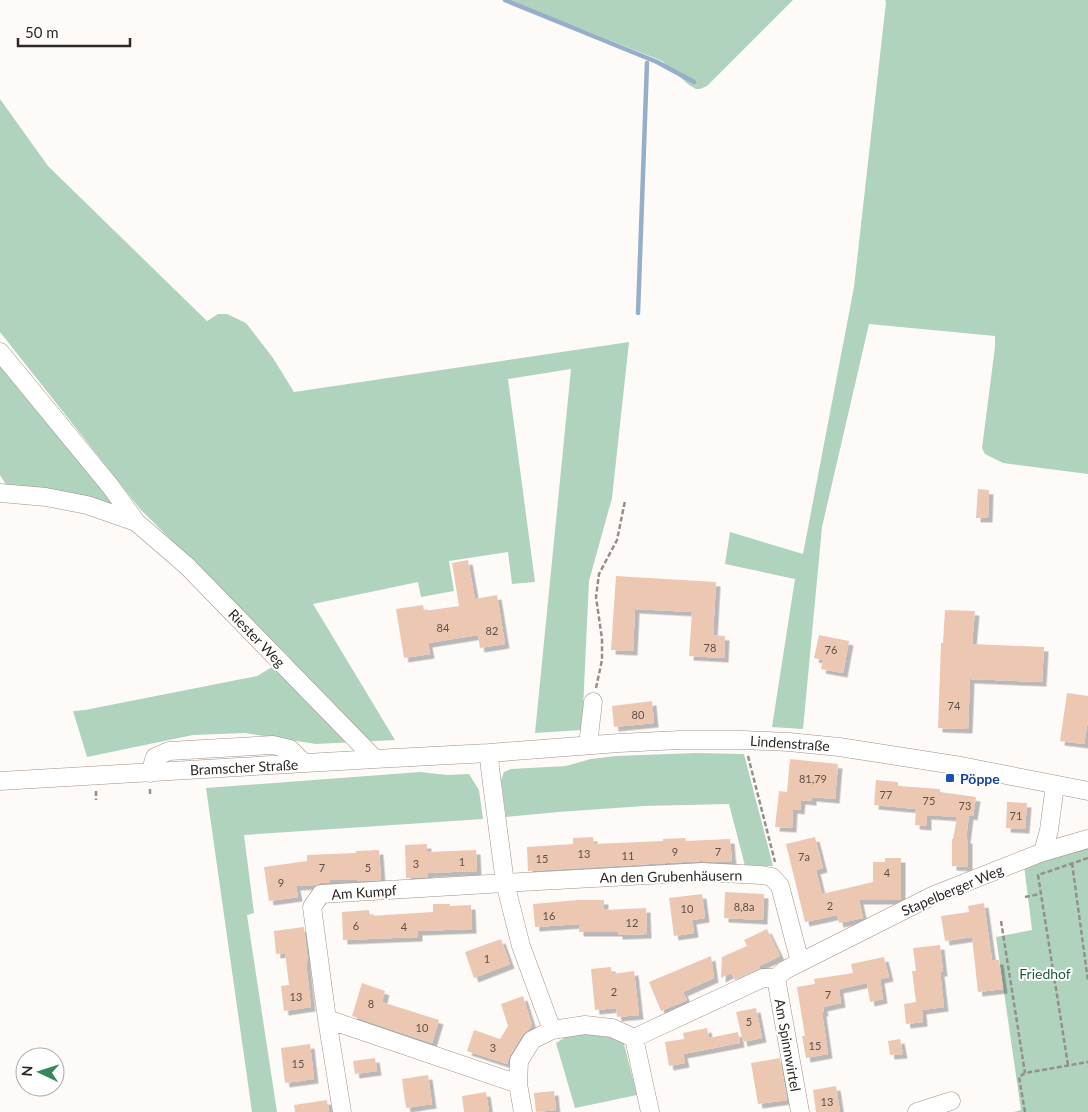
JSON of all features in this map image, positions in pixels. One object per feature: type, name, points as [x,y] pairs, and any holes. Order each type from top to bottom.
[{"type":"street","name":"Riester Weg","points":[[0,352],[111,487],[136,522],[187,566],[375,759]]},
{"type":"street","name":"Riester Weg","points":[[0,493],[46,497],[87,505],[136,522]]},
{"type":"street","points":[[588,746],[594,702]]},
{"type":"street","name":"Lindenstraße","points":[[489,753],[680,740],[789,742],[840,747],[961,766],[1088,791]]},
{"type":"street","points":[[489,753],[505,883],[521,946],[552,1030]]},
{"type":"street","name":"Bramscher Straße","points":[[0,781],[489,753]]},
{"type":"street","points":[[1043,852],[1049,830],[1055,785]]},
{"type":"street","name":"Stapelberger Weg","points":[[800,962],[934,895],[1043,852],[1088,838]]},
{"type":"street","name":"An den Grubenhäusern","points":[[505,883],[702,872],[772,877]]},
{"type":"street","points":[[522,1112],[518,1084],[519,1061],[532,1040],[552,1030],[585,1025],[612,1028],[634,1038],[763,978],[776,978],[785,970],[800,962],[780,886],[772,877]]},
{"type":"street","name":"Am Kumpf","points":[[342,1112],[312,907],[321,894],[505,883]]},
{"type":"street","name":"Am Spinnwirtel","points":[[776,978],[800,1112]]},
{"type":"street","points":[[328,1019],[518,1084]]},
{"type":"street","points":[[634,1038],[650,1112]]},
{"type":"street","points":[[917,1112],[951,1101]]},
{"type":"path","points":[[594,702],[602,660],[602,639],[596,597],[599,574],[617,540],[625,501]]},
{"type":"path","points":[[743,740],[776,868],[772,877]]},
{"type":"path","points":[[1067,845],[1072,863],[1088,981]]},
{"type":"path","points":[[1068,1066],[1038,875],[1088,858]]},
{"type":"path","points":[[1025,897],[1040,894]]},
{"type":"path","points":[[1001,921],[1025,1073]]},
{"type":"path","points":[[1024,1112],[1019,1077],[1025,1073],[1088,1062]]},
{"type":"green space","points":[[511,0],[793,0],[707,86],[696,89],[662,61]]},
{"type":"green space","points":[[885,0],[1088,0],[1088,474],[1003,463],[985,454],[982,448],[995,336],[869,324],[822,527],[803,729],[772,727],[795,579],[725,564],[730,532],[803,554],[854,287]]},
{"type":"green space","points":[[0,99],[48,166],[207,321],[218,314],[227,314],[246,323],[273,358],[294,392],[629,342],[612,498],[589,581],[582,730],[535,733],[571,369],[508,379],[535,582],[512,584],[508,552],[449,561],[454,591],[421,597],[418,582],[313,604],[395,740],[316,744],[245,733],[193,735],[87,757],[73,711],[257,676],[289,657],[140,509],[0,332]]},
{"type":"green space","points":[[0,361],[116,502],[114,505],[62,491],[7,486],[0,475]]},
{"type":"green space","points":[[696,753],[744,754],[773,866],[745,866],[729,804],[644,806],[506,817],[501,780],[504,772],[511,769],[566,766],[591,759],[616,756]]},
{"type":"green space","points":[[420,772],[447,775],[469,774],[479,790],[483,819],[244,835],[254,913],[247,915],[277,1112],[252,1112],[206,788]]},
{"type":"green space","name":"Friedhof","points":[[1088,845],[1088,1112],[1014,1112],[1021,1110],[996,937],[1032,930],[1024,865]]},
{"type":"green space","points":[[574,1032],[593,1032],[623,1040],[637,1095],[575,1108],[556,1043]]},
{"type":"building","points":[[978,489],[989,490],[988,518],[976,518]]},
{"type":"building","points":[[468,560],[475,599],[497,595],[505,644],[480,648],[478,635],[428,643],[430,654],[404,658],[396,609],[423,605],[424,611],[459,606],[452,563]]},
{"type":"building","points":[[616,576],[716,582],[713,635],[725,636],[724,658],[689,656],[692,612],[635,609],[633,651],[611,650]]},
{"type":"building","points":[[945,610],[975,611],[972,644],[1044,647],[1042,682],[970,679],[968,729],[938,728],[941,643],[943,643]]},
{"type":"building","points":[[819,635],[849,641],[843,673],[821,669],[823,660],[814,658]]},
{"type":"building","points":[[1067,693],[1088,696],[1088,720],[1084,744],[1060,741]]},
{"type":"building","points":[[652,701],[654,723],[614,727],[612,706]]},
{"type":"building","points":[[790,759],[838,764],[835,799],[812,797],[812,801],[801,800],[800,810],[793,809],[792,828],[775,827],[779,791],[787,792]]},
{"type":"building","points":[[876,780],[898,782],[898,786],[940,789],[940,792],[976,797],[973,816],[969,815],[966,839],[968,839],[968,867],[952,866],[952,839],[957,817],[927,815],[927,826],[915,825],[916,809],[874,805]]},
{"type":"building","points":[[1007,802],[1027,803],[1025,829],[1006,828]]},
{"type":"building","points":[[593,837],[594,844],[663,841],[663,839],[685,838],[686,841],[730,839],[732,862],[701,861],[528,871],[527,847],[573,844],[573,838]]},
{"type":"building","points":[[815,837],[823,868],[816,870],[822,894],[873,882],[873,862],[885,862],[885,858],[901,858],[901,900],[859,900],[863,918],[839,923],[837,915],[805,922],[786,844]]},
{"type":"building","points":[[427,844],[427,852],[476,850],[477,871],[428,873],[428,877],[406,878],[405,845]]},
{"type":"building","points":[[379,850],[381,880],[330,880],[330,883],[296,886],[298,897],[269,901],[264,867],[307,861],[307,855]]},
{"type":"building","points":[[725,892],[764,894],[763,920],[724,918]]},
{"type":"building","points":[[702,894],[705,918],[692,920],[694,933],[674,936],[669,898]]},
{"type":"building","points":[[604,900],[604,910],[646,908],[647,934],[618,935],[618,932],[579,932],[579,924],[535,927],[533,904]]},
{"type":"building","points":[[984,903],[992,960],[999,960],[1003,989],[978,992],[972,937],[945,941],[941,916],[969,912],[968,906]]},
{"type":"building","points":[[433,904],[450,904],[450,906],[471,905],[472,929],[418,931],[418,937],[343,940],[342,912],[369,910],[370,916],[433,912]]},
{"type":"building","points":[[304,927],[311,1007],[284,1011],[281,986],[289,985],[285,953],[276,954],[274,931]]},
{"type":"building","points":[[767,929],[780,956],[735,980],[731,973],[721,978],[722,957],[747,946],[744,940]]},
{"type":"building","points":[[501,939],[510,964],[474,978],[465,952]]},
{"type":"building","points":[[940,945],[943,972],[940,972],[944,1007],[922,1010],[923,1022],[906,1024],[904,1004],[916,1002],[912,971],[916,971],[913,948]]},
{"type":"building","points":[[711,956],[714,978],[683,992],[687,1000],[661,1011],[649,982]]},
{"type":"building","points":[[884,957],[889,977],[880,979],[883,999],[870,1002],[867,983],[839,989],[841,1003],[823,1007],[824,1012],[822,1012],[828,1054],[806,1058],[802,1036],[805,1036],[797,987],[815,984],[814,979],[853,973],[851,964]]},
{"type":"building","points":[[611,967],[612,974],[634,971],[639,1015],[617,1017],[616,1008],[595,1010],[591,969]]},
{"type":"building","points":[[362,983],[385,991],[382,1002],[439,1020],[432,1043],[352,1016]]},
{"type":"building","points":[[523,996],[532,1025],[523,1034],[510,1055],[507,1064],[467,1051],[474,1030],[500,1039],[508,1026],[501,1004]]},
{"type":"building","points":[[756,1008],[762,1038],[743,1042],[736,1012]]},
{"type":"building","points":[[707,1028],[709,1038],[738,1032],[740,1043],[683,1054],[685,1063],[669,1066],[665,1042],[684,1039],[683,1033]]},
{"type":"building","points":[[900,1039],[903,1054],[890,1055],[888,1041]]},
{"type":"building","points":[[310,1044],[314,1079],[285,1083],[281,1048]]},
{"type":"building","points":[[375,1058],[377,1071],[355,1074],[353,1061]]},
{"type":"building","points":[[780,1058],[787,1100],[758,1104],[751,1063]]},
{"type":"building","points":[[428,1075],[432,1104],[406,1108],[402,1079]]},
{"type":"building","points":[[836,1086],[840,1112],[816,1112],[813,1090]]},
{"type":"building","points":[[554,1091],[556,1110],[536,1112],[534,1093]]},
{"type":"building","points":[[486,1092],[489,1112],[464,1112],[462,1096]]},
{"type":"building","points":[[327,1100],[329,1112],[295,1112],[294,1105]]},
{"type":"waterway","points":[[505,0],[657,62],[694,82]]},
{"type":"waterway","points":[[638,313],[647,63]]},
{"type":"place","name":"Pöppe","points":[[950,778]]}]
